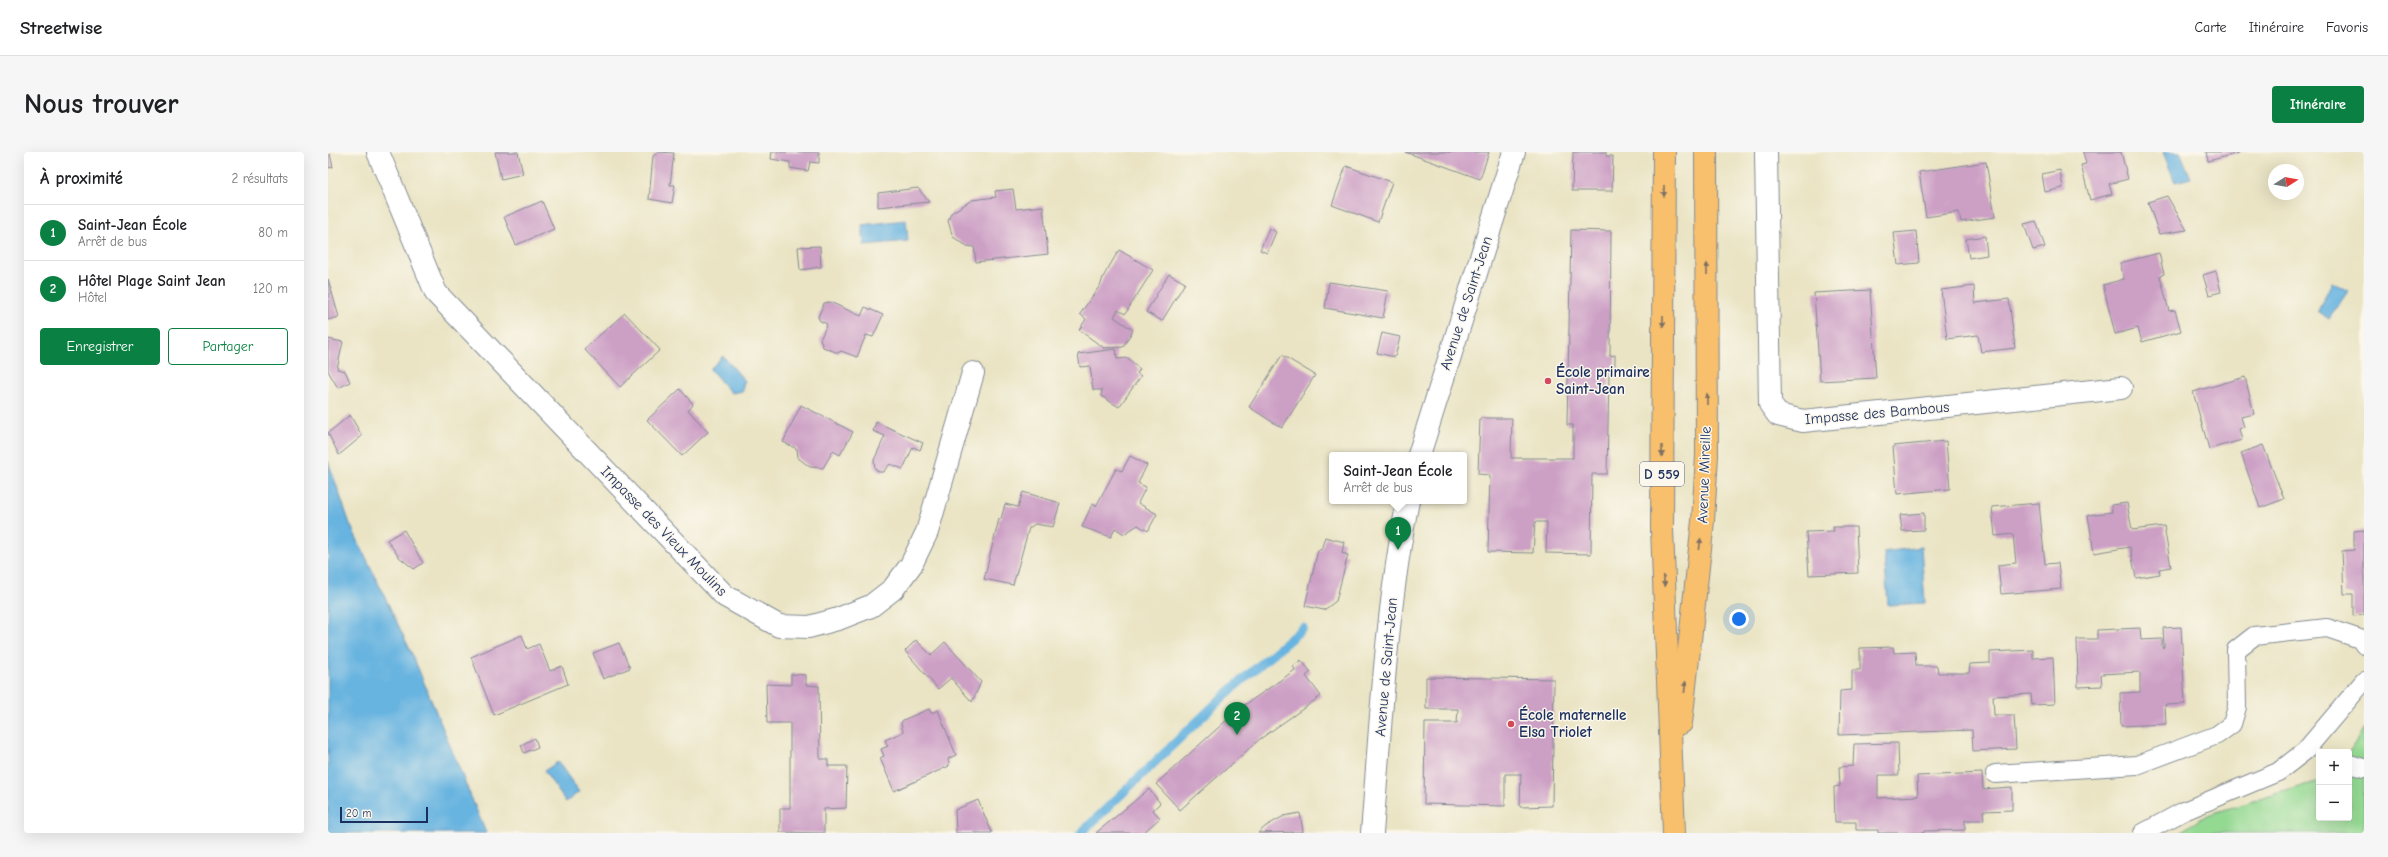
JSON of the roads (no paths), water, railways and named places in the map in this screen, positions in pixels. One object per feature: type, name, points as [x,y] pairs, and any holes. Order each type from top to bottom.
[{"type":"main road","name":"Avenue Mireille","points":[[1664,152],[1662,529],[1674,796],[1674,833]]},
{"type":"main road","name":"Avenue Mireille","points":[[1674,796],[1703,521],[1707,455],[1706,152]]},
{"type":"street","name":"Impasse des Vieux Moulins","points":[[378,152],[436,294],[725,596],[779,626],[809,627],[838,619],[871,606],[892,590],[911,565],[927,532],[973,373]]},
{"type":"street","name":"Avenue de Saint-Jean","points":[[1420,452],[1514,152]]},
{"type":"street","name":"Impasse des Bambous","points":[[1766,152],[1770,404],[1778,415],[1803,421],[2121,388]]},
{"type":"street","name":"Avenue de Saint-Jean","points":[[1372,833],[1390,624],[1398,550],[1407,504]]},
{"type":"lane","points":[[1995,774],[2138,765],[2216,735],[2232,724],[2236,707],[2236,650],[2254,636],[2327,628],[2360,639],[2364,645]]},
{"type":"lane","points":[[2143,833],[2184,811],[2278,772],[2312,753],[2364,681]]},
{"type":"lane","points":[[2352,765],[2364,768]]},
{"type":"water","points":[[2163,152],[2180,152],[2191,178],[2175,182]]},
{"type":"water","points":[[906,220],[908,241],[864,245],[862,225]]},
{"type":"water","points":[[2332,282],[2348,291],[2329,319],[2318,311]]},
{"type":"water","points":[[723,356],[745,381],[743,384],[743,391],[731,393],[710,369]]},
{"type":"water","points":[[328,461],[350,524],[413,656],[486,833],[328,833]]},
{"type":"water","points":[[1921,547],[1925,603],[1888,605],[1884,552]]},
{"type":"water","points":[[558,762],[579,792],[566,802],[544,771]]},
{"type":"waterway","points":[[1081,833],[1226,694],[1303,628]]},
{"type":"place","name":"École primaire Saint-Jean","points":[[1548,381]]},
{"type":"place","name":"Saint-Jean École","points":[[1398,550]]},
{"type":"place","name":"École maternelle Elsa Triolet","points":[[1511,724]]},
{"type":"place","name":"Hôtel Plage Saint Jean","points":[[1237,735]]}]
